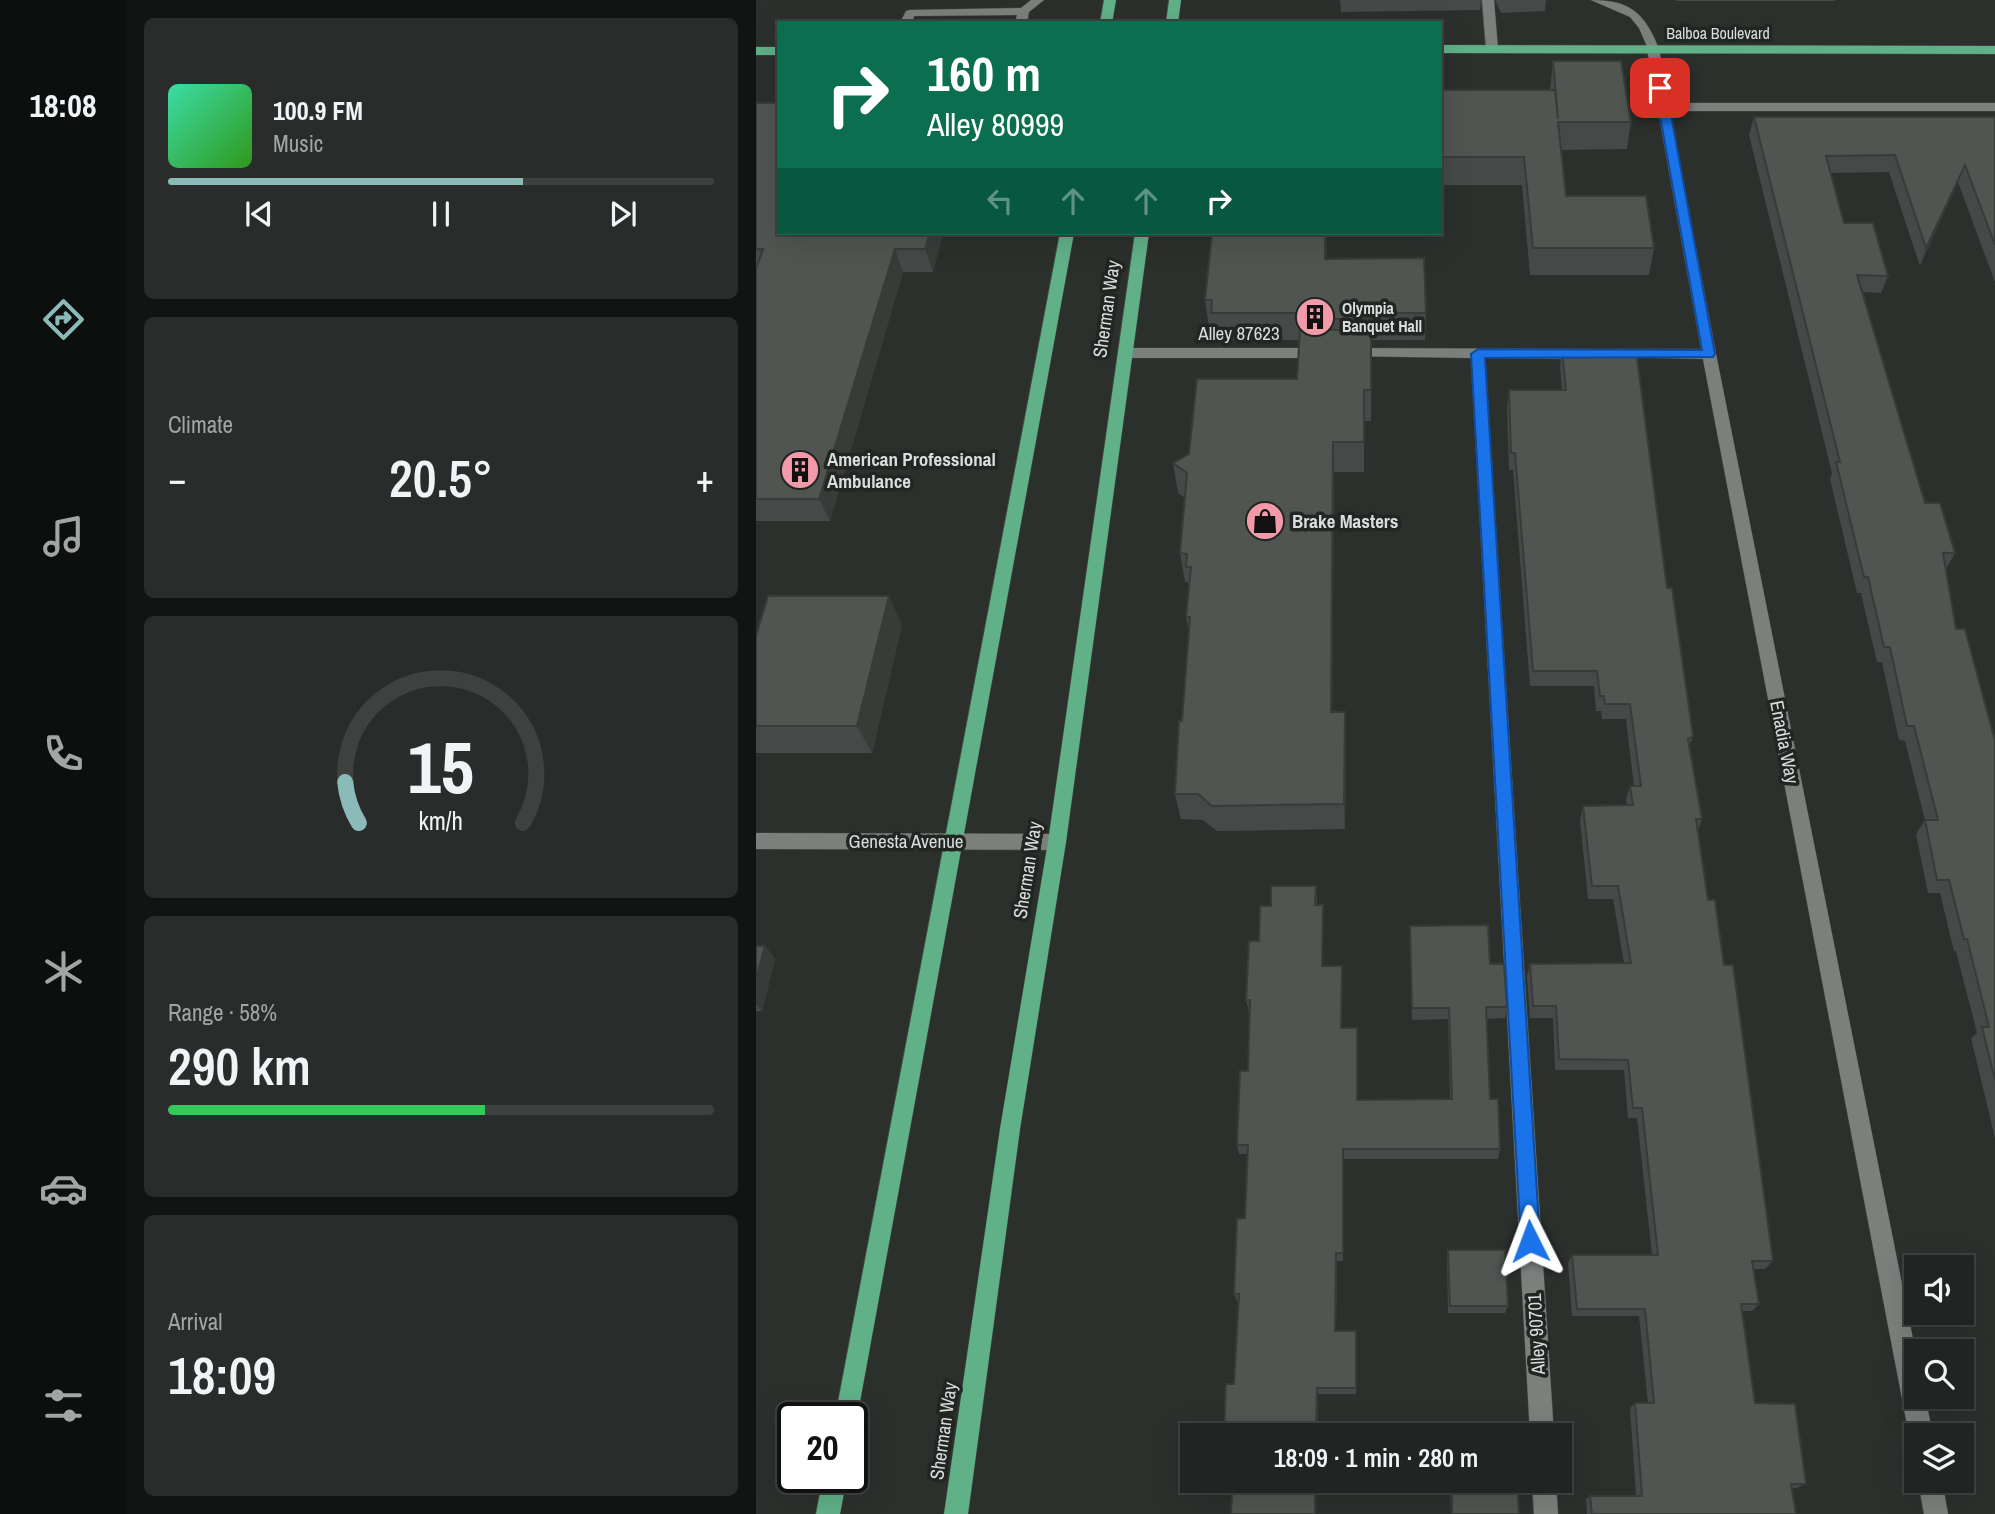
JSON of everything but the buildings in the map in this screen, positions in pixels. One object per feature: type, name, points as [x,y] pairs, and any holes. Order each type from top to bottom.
[{"type":"main road","points":[[1106,21],[1110,0]]},
{"type":"main road","points":[[1172,21],[1175,0]]},
{"type":"main road","name":"Balboa Boulevard","points":[[1442,49],[1995,50]]},
{"type":"main road","points":[[756,51],[777,51]]},
{"type":"main road","points":[[849,1402],[1067,235]]},
{"type":"main road","name":"Sherman Way","points":[[956,1514],[1010,1129],[1056,842],[1142,235]]},
{"type":"main road","points":[[828,1514],[832,1493]]},
{"type":"street","points":[[913,0],[908,18],[948,12],[1027,8]]},
{"type":"street","points":[[948,12],[956,0]]},
{"type":"street","points":[[1488,0],[1492,49]]},
{"type":"street","name":"Enadia Way","points":[[1597,0],[1622,6],[1637,17],[1646,28],[1653,49],[1709,354],[1919,1423]]},
{"type":"street","points":[[1664,107],[1995,107]]},
{"type":"street","name":"Alley 87623","points":[[1125,353],[1709,354]]},
{"type":"street","name":"Alley 90701","points":[[1478,354],[1541,1423]]},
{"type":"street","name":"Genesta Avenue","points":[[756,841],[1056,842]]},
{"type":"street","points":[[1545,1493],[1546,1514]]},
{"type":"street","points":[[1932,1493],[1936,1514]]},
{"type":"place","name":"Olympia Banquet Hall","points":[[1315,317]]},
{"type":"place","name":"American Professional Ambulance","points":[[800,470]]},
{"type":"place","name":"Brake Masters","points":[[1265,521]]},
{"type":"route","points":[[1530,1241],[1478,354],[1709,354],[1660,88]]}]
